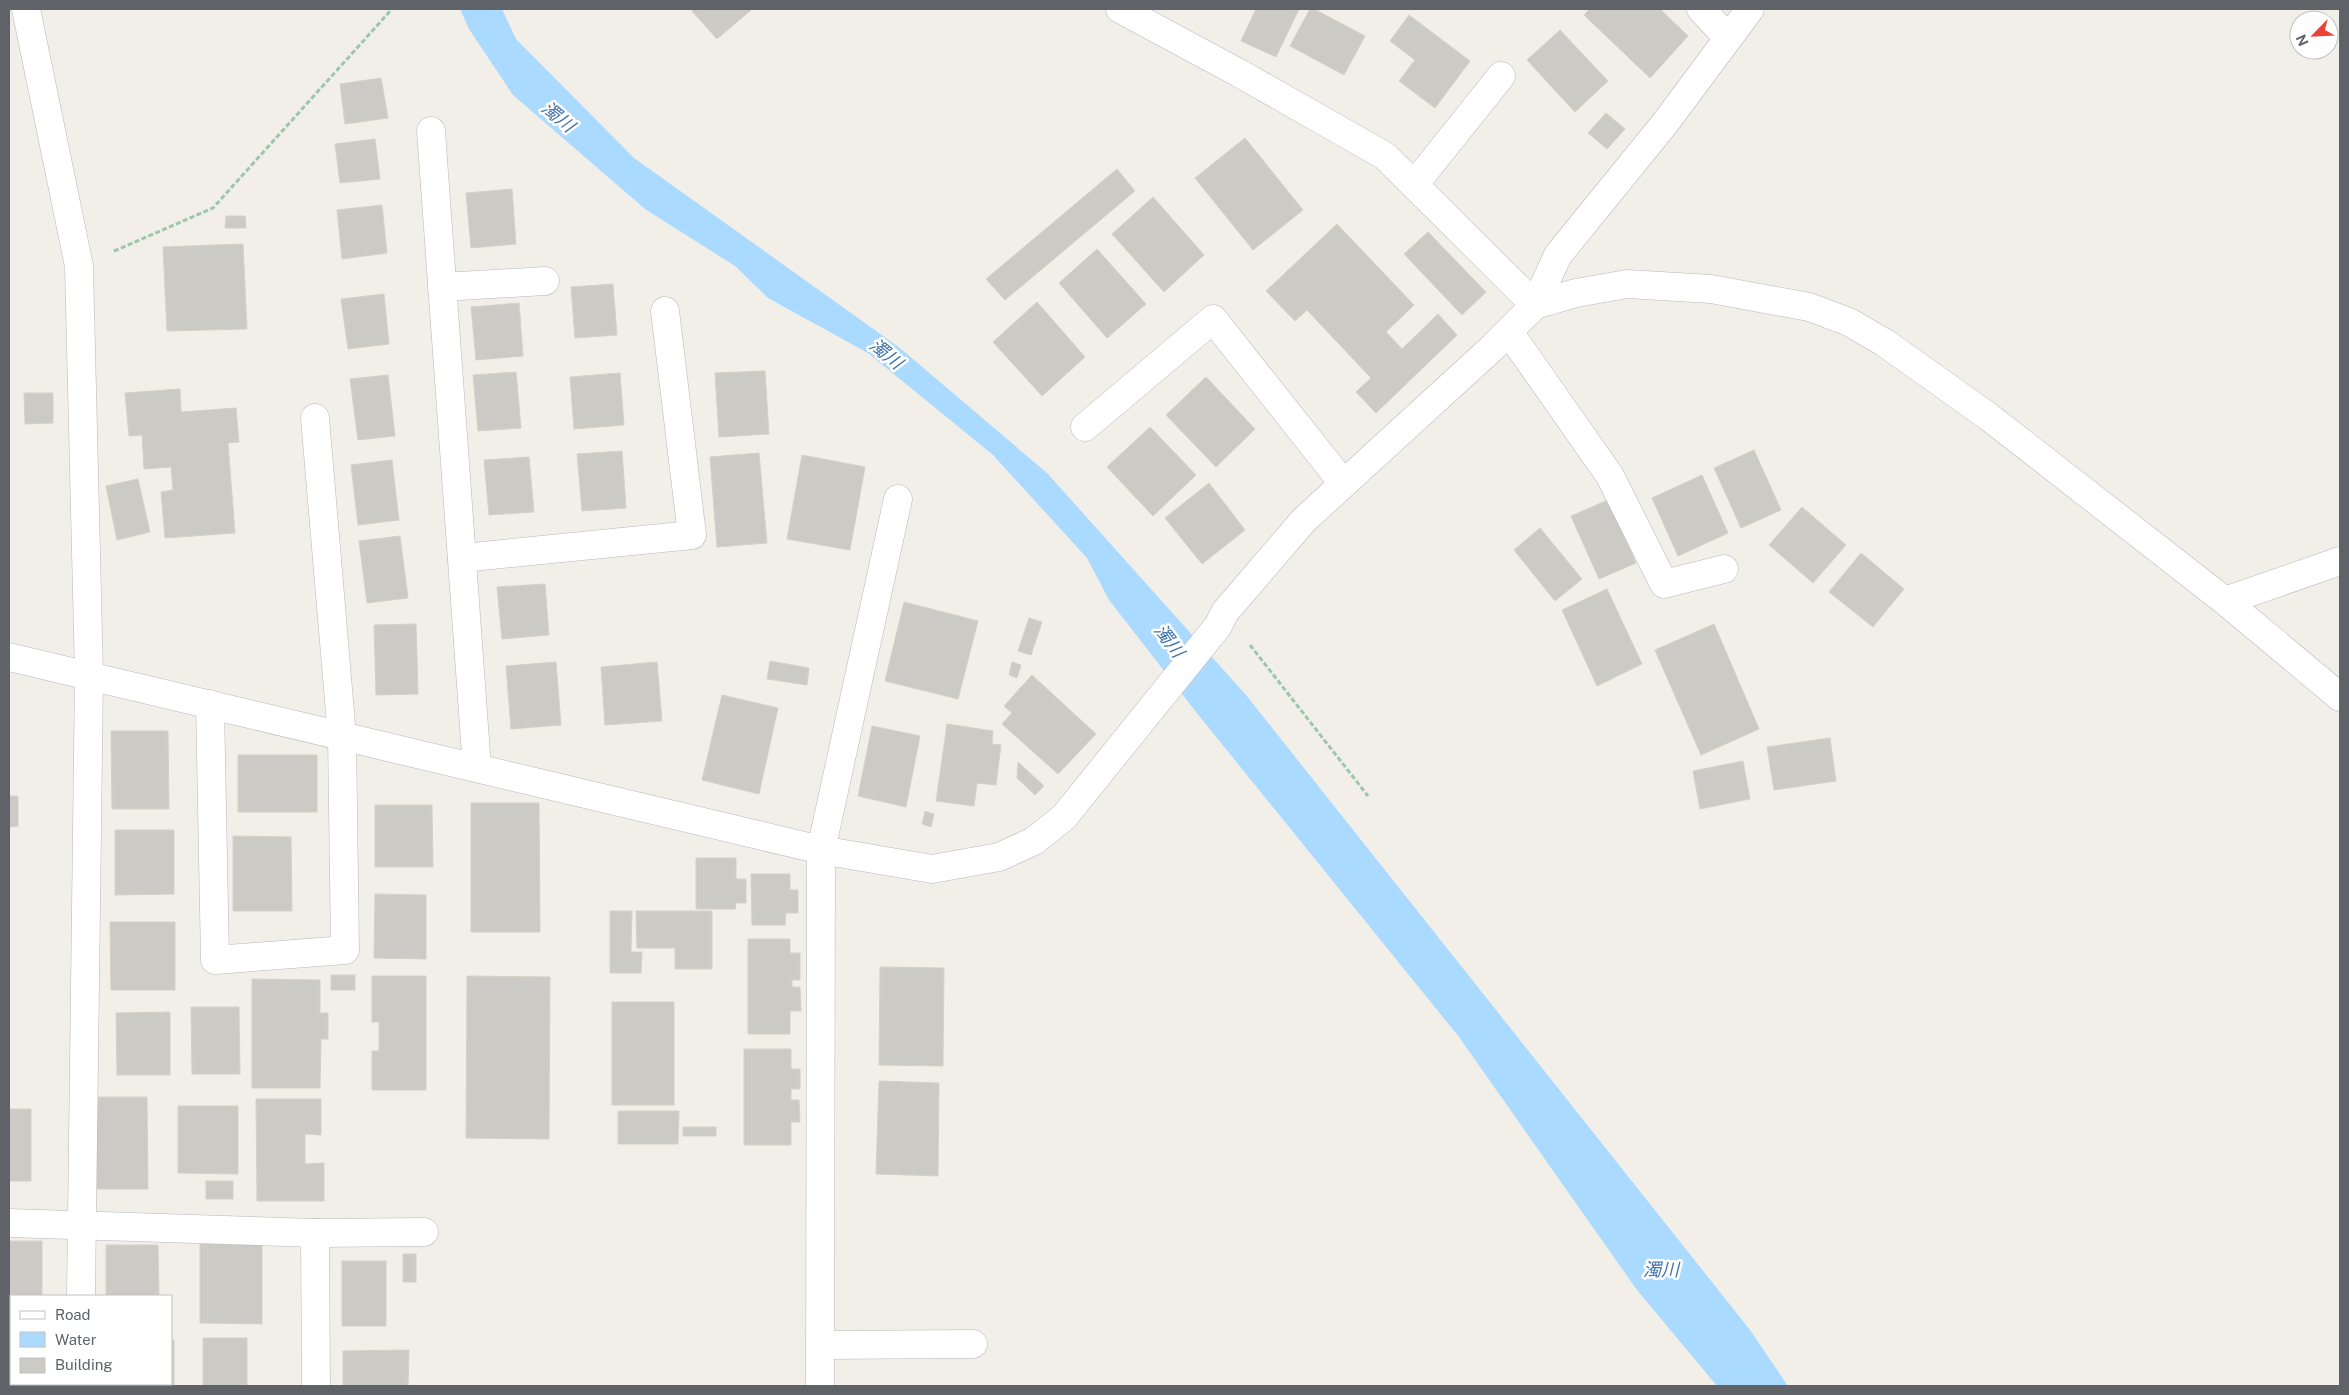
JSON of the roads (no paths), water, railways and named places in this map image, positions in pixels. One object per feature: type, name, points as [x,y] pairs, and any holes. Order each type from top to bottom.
[{"type":"street","points":[[26,9],[79,266],[89,675],[81,1226],[82,1295]]},
{"type":"street","points":[[1120,9],[1239,73],[1385,156],[1535,305]]},
{"type":"street","points":[[1701,9],[1728,38]]},
{"type":"street","points":[[9,657],[821,850],[932,869],[999,857],[1034,841],[1064,817],[1155,707],[1222,619],[1304,520],[1509,332],[1535,305],[1558,255],[1666,122],[1750,9]]},
{"type":"street","points":[[1414,185],[1501,76]]},
{"type":"street","points":[[431,131],[477,768]]},
{"type":"street","points":[[442,286],[545,281]]},
{"type":"street","points":[[1535,305],[1576,293],[1627,284],[1711,289],[1810,307],[1849,322],[1885,343],[1990,417],[2225,601],[2340,697]]},
{"type":"street","points":[[462,558],[692,535],[665,311]]},
{"type":"street","points":[[1085,426],[1213,319],[1343,483]]},
{"type":"street","points":[[1509,332],[1610,476],[1664,584],[1724,569]]},
{"type":"street","points":[[210,704],[215,960],[345,950],[342,736],[314,418]]},
{"type":"street","points":[[820,1386],[821,850],[898,499]]},
{"type":"street","points":[[2225,601],[2340,561]]},
{"type":"street","points":[[9,1223],[315,1233],[424,1232]]},
{"type":"street","points":[[315,1233],[316,1386]]},
{"type":"street","points":[[820,1345],[972,1344]]},
{"type":"water","name":"濁川","points":[[460,9],[502,9],[516,39],[634,158],[900,348],[1047,473],[1246,695],[1750,1330],[1788,1386],[1717,1386],[1637,1290],[1459,1037],[1200,717],[1109,600],[1087,558],[993,455],[868,353],[768,298],[735,266],[645,209],[513,95],[469,29]]}]
